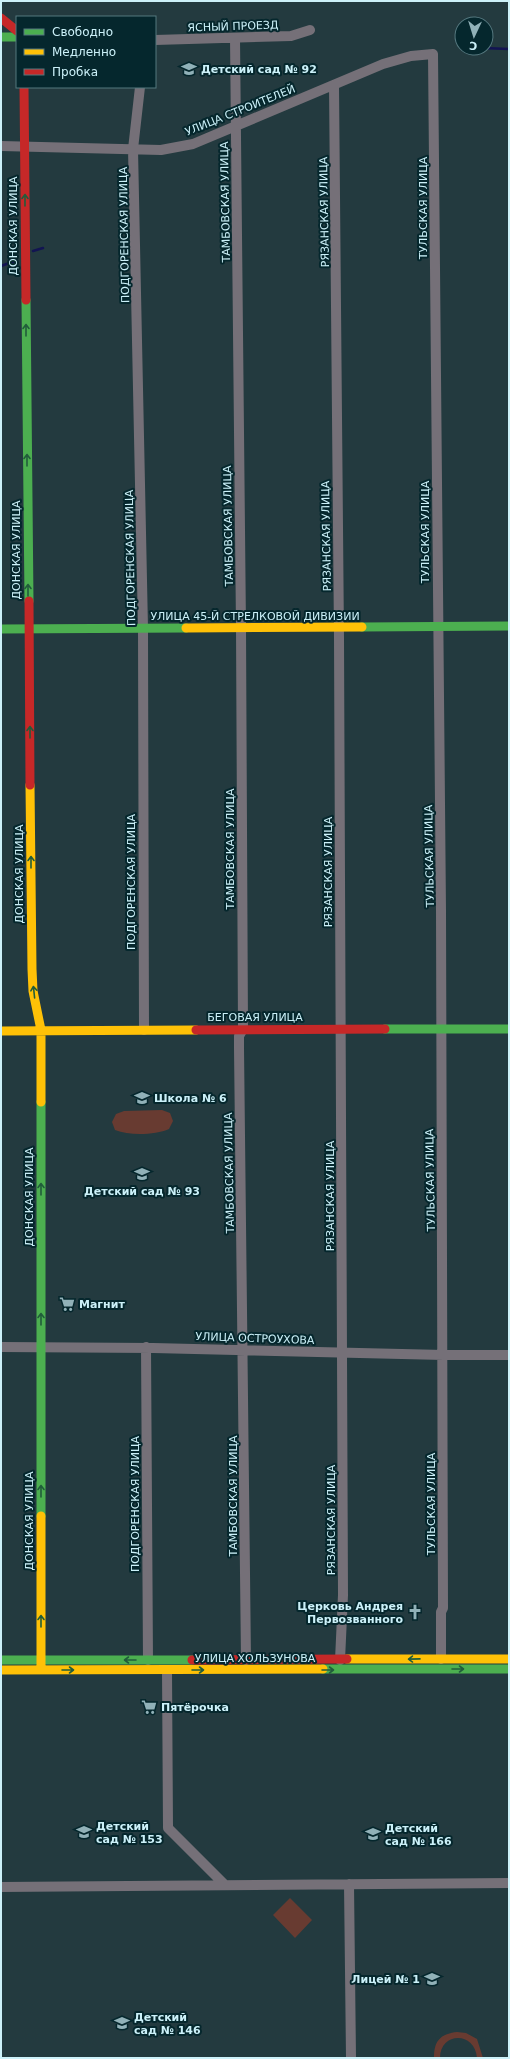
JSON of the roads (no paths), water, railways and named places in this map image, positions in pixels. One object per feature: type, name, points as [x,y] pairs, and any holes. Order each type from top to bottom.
[{"type":"street","points":[[1,18],[16,30]]},
{"type":"street","name":"ЯСНЫЙ ПРОЕЗД","points":[[156,40],[291,36],[310,30]]},
{"type":"street","points":[[1,37],[16,37]]},
{"type":"street","name":"ТАМБОВСКАЯ УЛИЦА","points":[[235,38],[242,628],[243,1030],[239,1036],[242,1349],[244,1362],[246,1660]]},
{"type":"street","name":"УЛИЦА СТРОИТЕЛЕЙ","points":[[1,146],[161,150],[193,144],[396,59],[433,54]]},
{"type":"street","name":"ТУЛЬСКАЯ УЛИЦА","points":[[433,54],[441,910],[440,1029],[444,1355],[443,1608],[441,1612],[441,1659]]},
{"type":"street","name":"РЯЗАНСКАЯ УЛИЦА","points":[[334,84],[339,627],[344,1595],[340,1660]]},
{"type":"street","name":"ДОНСКАЯ УЛИЦА","points":[[24,88],[32,969],[34,991],[41,1030],[41,1670]]},
{"type":"street","name":"ПОДГОРЕНСКАЯ УЛИЦА","points":[[140,88],[133,149],[143,628],[144,1030]]},
{"type":"street","name":"УЛИЦА 45-Й СТРЕЛКОВОЙ ДИВИЗИИ","points":[[1,629],[509,626]]},
{"type":"street","name":"БЕГОВАЯ УЛИЦА","points":[[1,1031],[509,1029]]},
{"type":"street","name":"УЛИЦА ОСТРОУХОВА","points":[[1,1347],[146,1347],[444,1355],[509,1354]]},
{"type":"street","name":"ПОДГОРЕНСКАЯ УЛИЦА","points":[[146,1347],[148,1660]]},
{"type":"street","name":"УЛИЦА ХОЛЬЗУНОВА","points":[[1,1660],[509,1659]]},
{"type":"street","name":"УЛИЦА ХОЛЬЗУНОВА","points":[[1,1670],[509,1669]]},
{"type":"street","points":[[167,1670],[168,1828],[225,1885]]},
{"type":"street","points":[[1,1887],[509,1883]]},
{"type":"street","points":[[349,1884],[351,2058]]},
{"type":"waterway","points":[[494,48],[509,49]]},
{"type":"waterway","points":[[33,251],[43,248]]},
{"type":"waterway","points":[[1,266],[15,261]]},
{"type":"place","name":"Детский сад № 92","points":[[189,69]]},
{"type":"place","name":"Школа № 6","points":[[142,1098]]},
{"type":"place","name":"Детский сад № 93","points":[[142,1174]]},
{"type":"place","name":"Магнит","points":[[67,1304]]},
{"type":"place","name":"Церковь Андрея Первозванного","points":[[415,1612]]},
{"type":"place","name":"Пятёрочка","points":[[149,1707]]},
{"type":"place","name":"Детский сад № 153","points":[[84,1832]]},
{"type":"place","name":"Детский сад № 166","points":[[373,1834]]},
{"type":"place","name":"Лицей № 1","points":[[432,1979]]},
{"type":"place","name":"Детский сад № 146","points":[[122,2023]]}]
